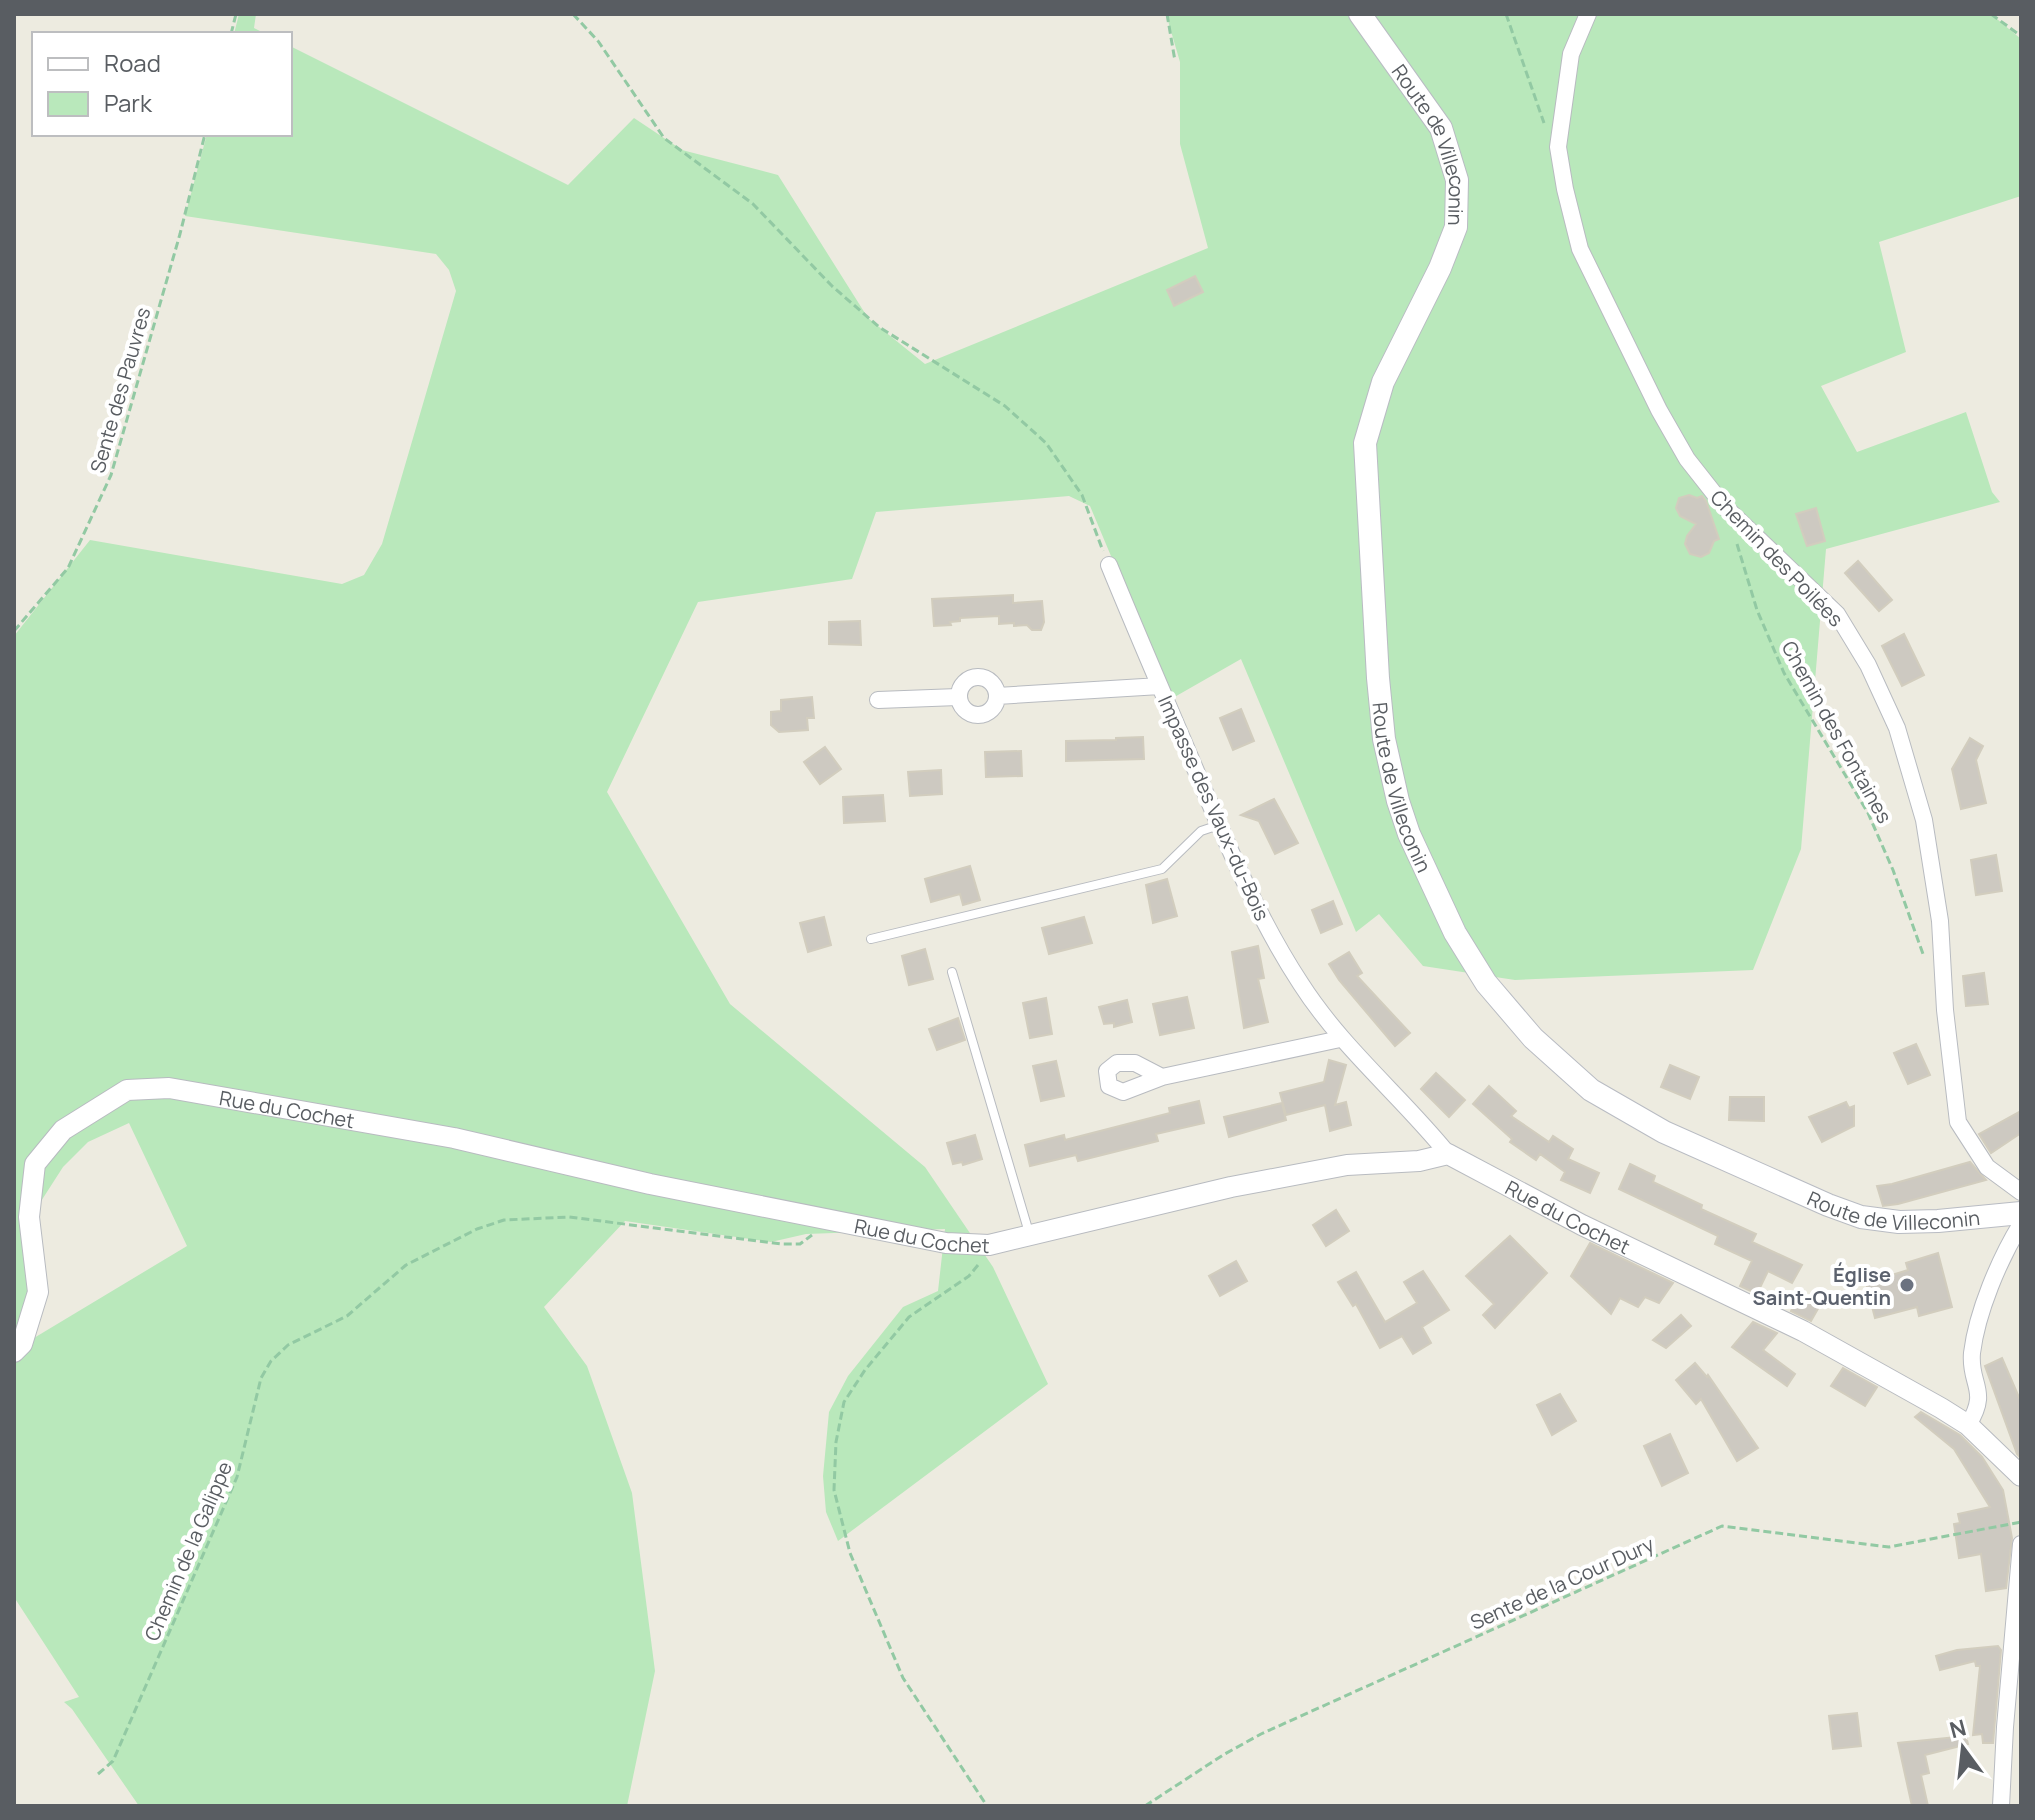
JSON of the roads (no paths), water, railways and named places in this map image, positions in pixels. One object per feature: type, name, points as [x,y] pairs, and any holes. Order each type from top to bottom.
[{"type":"main road","name":"Route de Villeconin","points":[[1360,14],[1441,128],[1457,180],[1456,227],[1440,268],[1383,382],[1365,443],[1384,739],[1409,834],[1455,933],[1486,983],[1533,1038],[1591,1090],[1664,1132],[1861,1217],[1899,1222],[2021,1213]]},
{"type":"street","name":"Chemin des Poilées","points":[[1588,14],[1571,54],[1558,147],[1580,249],[1659,410],[1687,459],[1727,510],[1837,614],[1868,665],[1897,728],[1924,820],[1940,921],[1945,1010],[1958,1122],[1987,1167],[2021,1192]]},
{"type":"street","name":"Impasse des Vaux-du-Bois","points":[[1109,565],[1260,915],[1301,985],[1340,1039],[1415,1113],[1448,1154]]},
{"type":"street","points":[[958,697],[961,685],[977,676],[989,680],[997,696]]},
{"type":"street","name":"Impasse des Vaux-du-Bois","points":[[878,700],[958,697],[963,709],[982,715],[993,708],[997,696],[1160,686]]},
{"type":"street","points":[[1162,1077],[1340,1039]]},
{"type":"street","name":"Rue du Cochet","points":[[14,1352],[22,1344],[38,1292],[29,1217],[35,1164],[63,1130],[127,1090],[169,1088],[454,1138],[650,1184],[946,1243],[989,1245],[1231,1187],[1347,1165],[1419,1161],[1448,1154],[1582,1225],[1803,1331],[1968,1425],[2021,1476]]},
{"type":"street","points":[[1968,1425],[1977,1411],[1980,1395],[1972,1356],[1981,1312],[2021,1224]]},
{"type":"street","points":[[2012,1241],[2021,1257]]},
{"type":"street","points":[[2001,1806],[2021,1544]]},
{"type":"lane","points":[[871,939],[1162,869],[1201,831],[1219,825]]},
{"type":"lane","points":[[952,972],[1030,1237]]},
{"type":"place","name":"Église Saint-Quentin","points":[[1907,1285]]}]
